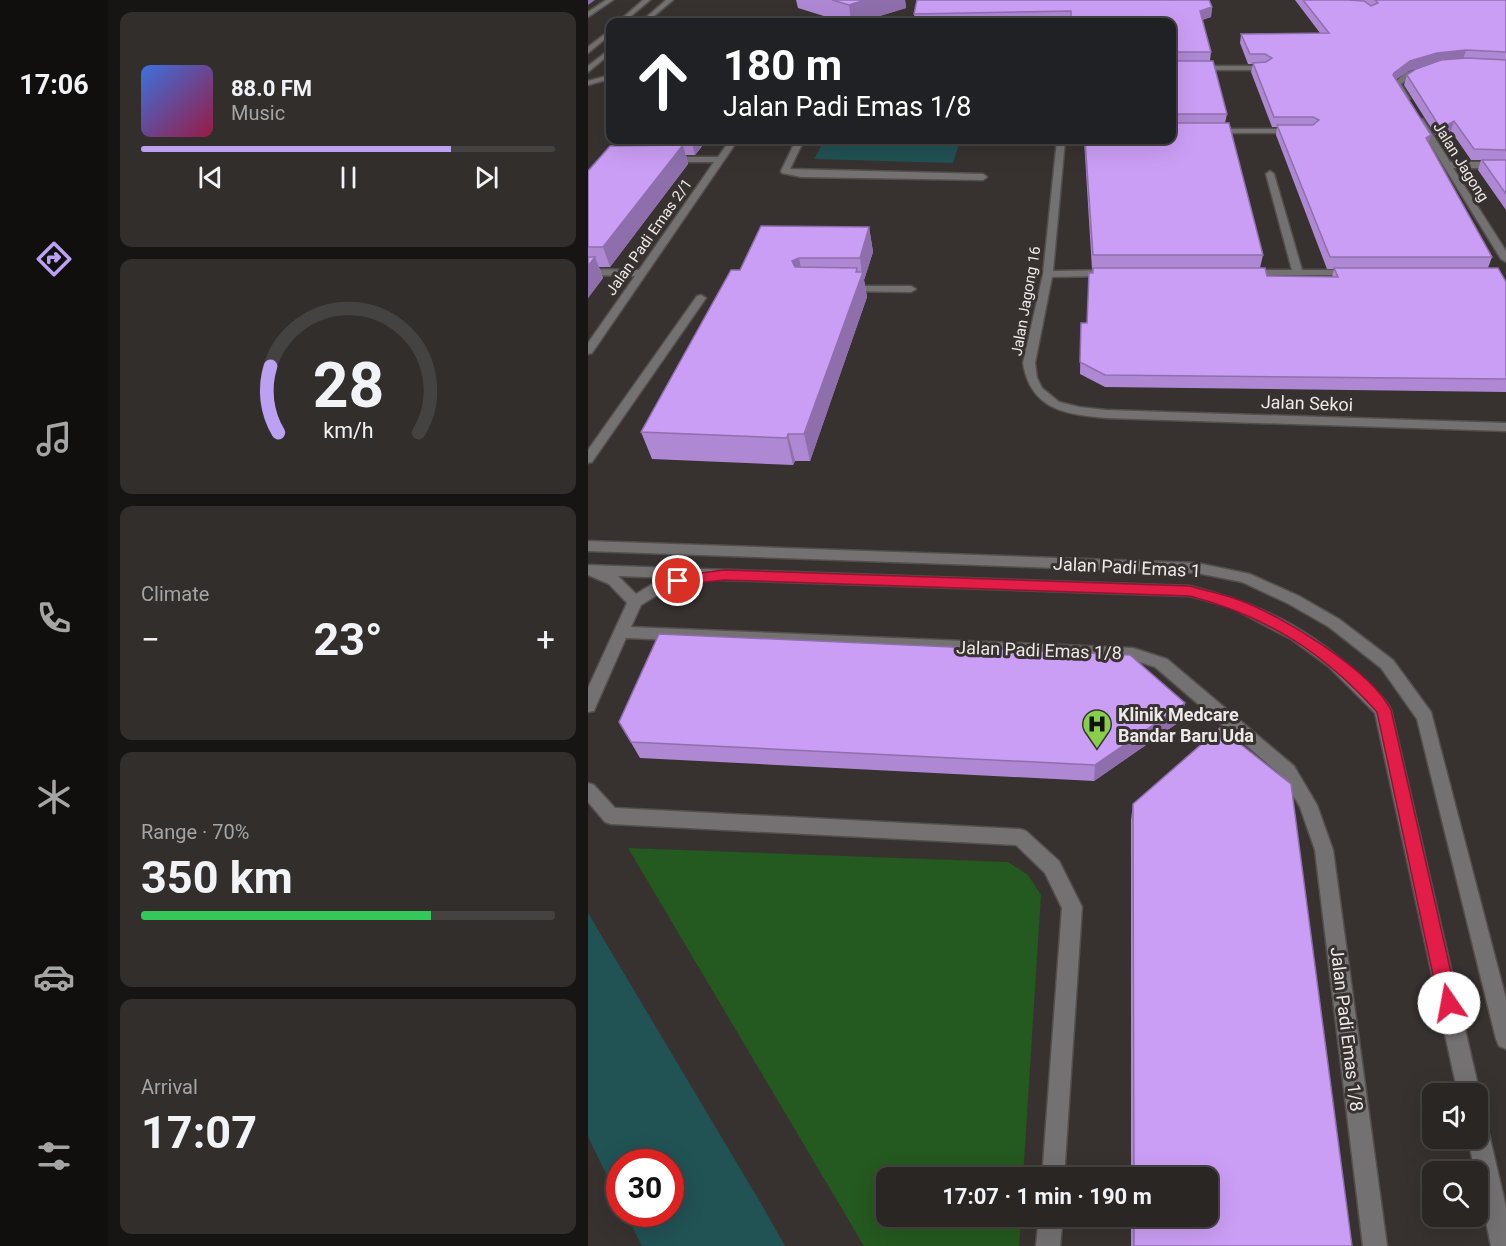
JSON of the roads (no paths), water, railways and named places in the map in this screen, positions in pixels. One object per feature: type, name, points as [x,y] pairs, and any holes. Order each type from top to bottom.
[{"type":"street","points":[[588,15],[610,0]]},
{"type":"street","points":[[626,18],[647,0]]},
{"type":"street","points":[[649,18],[670,0]]},
{"type":"street","points":[[588,53],[606,36]]},
{"type":"street","points":[[588,53],[606,53]]},
{"type":"street","points":[[588,70],[601,63],[606,56]]},
{"type":"street","points":[[1409,104],[1397,84],[1409,74],[1439,66]]},
{"type":"street","points":[[1176,68],[1264,68]]},
{"type":"street","points":[[588,83],[606,78]]},
{"type":"street","name":"Jalan Jagong","points":[[1416,115],[1506,259]]},
{"type":"street","points":[[1176,131],[1299,131]]},
{"type":"street","name":"Jalan Padi Emas 2/1","points":[[588,351],[731,144]]},
{"type":"street","points":[[798,144],[785,171],[801,174],[983,177]]},
{"type":"street","name":"Jalan Jagong 16","points":[[1061,144],[1048,274],[1029,363],[1030,376],[1034,387],[1058,407],[1074,412],[1106,414]]},
{"type":"street","points":[[661,159],[720,160]]},
{"type":"street","points":[[1447,165],[1506,165]]},
{"type":"street","points":[[1269,174],[1298,273]]},
{"type":"street","points":[[588,272],[642,273]]},
{"type":"street","points":[[1048,274],[1119,273]]},
{"type":"street","points":[[1239,273],[1367,273]]},
{"type":"street","points":[[840,289],[911,289]]},
{"type":"street","points":[[588,459],[701,298]]},
{"type":"street","name":"Jalan Sekoi","points":[[1106,414],[1506,428]]},
{"type":"street","name":"Jalan Padi Emas 1","points":[[588,546],[1197,568],[1245,578],[1294,600],[1334,623],[1387,664],[1425,717],[1506,1039]]},
{"type":"street","points":[[588,570],[614,580],[635,602]]},
{"type":"street","name":"Jalan Padi Emas 1","points":[[588,570],[1190,591],[1234,603],[1269,618],[1354,677],[1383,710],[1467,1083]]},
{"type":"street","points":[[588,706],[635,602],[659,586],[724,575]]},
{"type":"street","name":"Jalan Padi Emas 1/8","points":[[623,632],[1133,654],[1161,663],[1288,771],[1308,806],[1323,850],[1376,1246]]},
{"type":"street","points":[[588,790],[611,816],[1020,837],[1052,867],[1072,907],[1054,1167]]},
{"type":"street","points":[[1483,1149],[1500,1205],[1503,1246]]},
{"type":"street","points":[[1048,1246],[1049,1227]]},
{"type":"water","points":[[823,144],[959,144],[953,163],[814,159]]},
{"type":"water","points":[[588,913],[785,1246],[642,1246],[632,1227],[684,1227],[684,1149],[606,1149],[606,1174],[588,1137]]},
{"type":"place","name":"Klinik Medcare Bandar Baru Uda","points":[[1097,750]]}]
